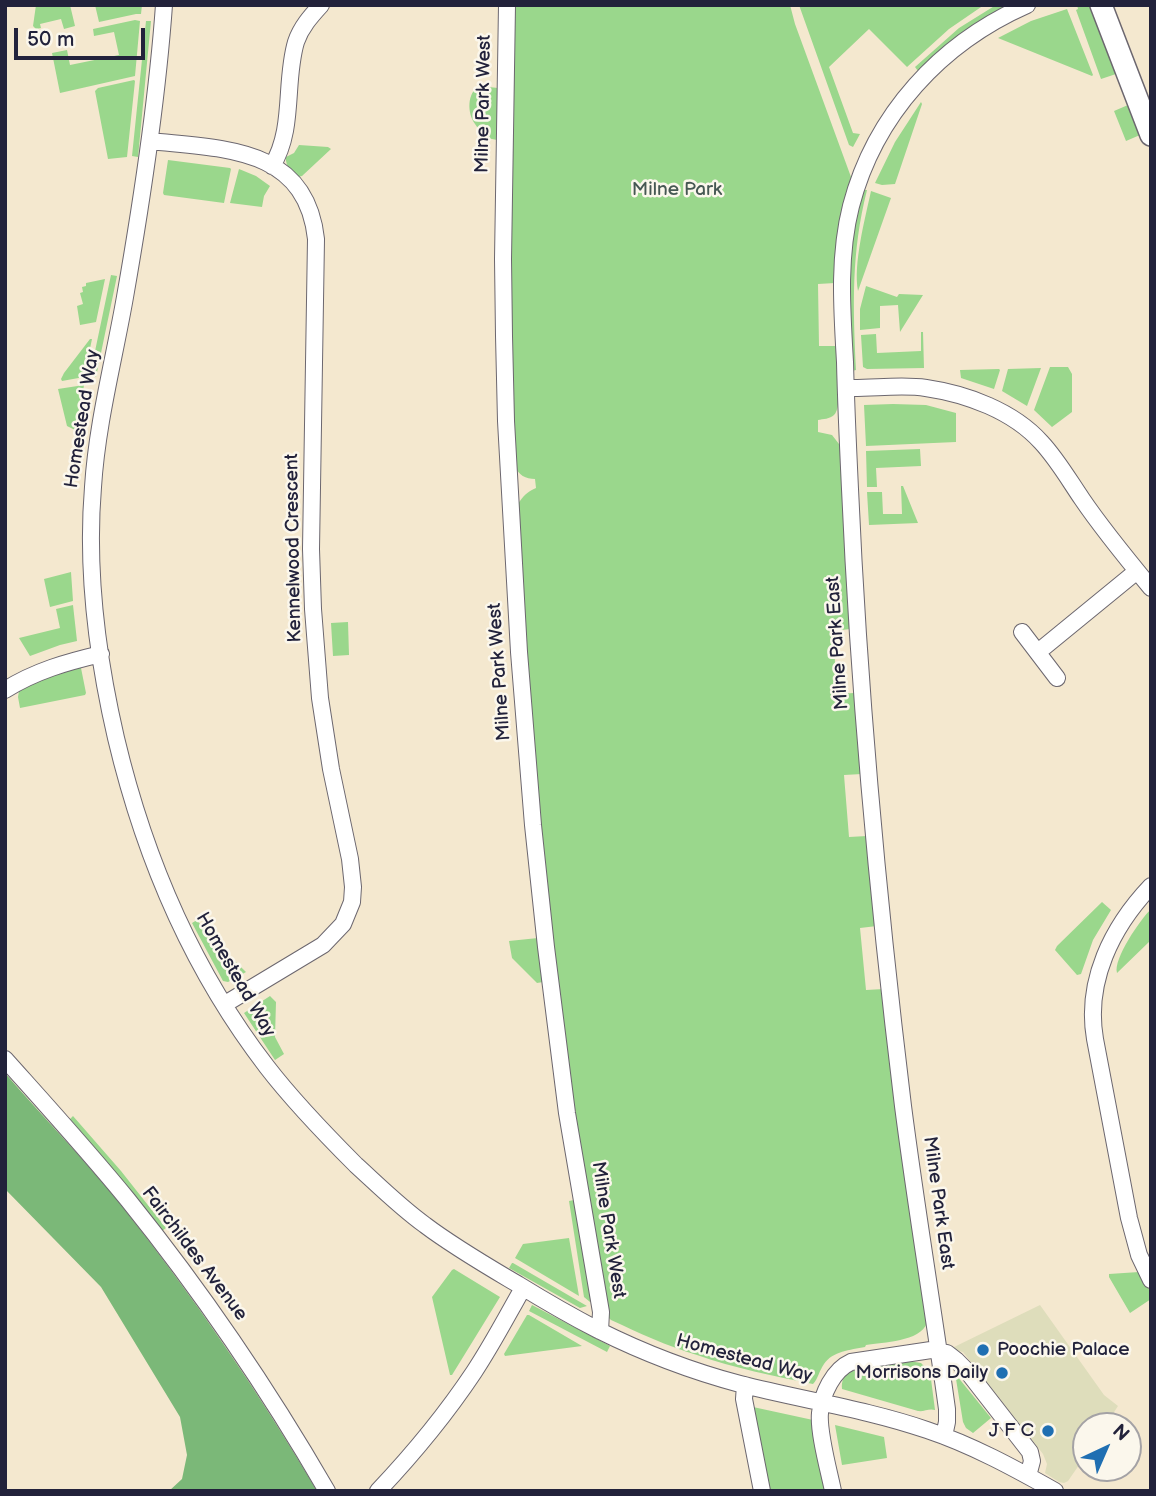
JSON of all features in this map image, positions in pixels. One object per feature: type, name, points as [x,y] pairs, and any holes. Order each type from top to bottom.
[{"type":"street","name":"Homestead Way","points":[[164,5],[141,208],[102,415],[93,486],[93,600],[108,702],[137,816],[180,923],[225,1004],[285,1089],[352,1161],[427,1227],[523,1288],[600,1331],[685,1368],[745,1385],[890,1418],[944,1436],[1055,1491]]},
{"type":"street","points":[[272,166],[284,141],[296,41],[303,27],[321,5]]},
{"type":"street","name":"Milne Park West","points":[[506,5],[504,336],[519,652],[546,947],[569,1120],[601,1312],[600,1331]]},
{"type":"street","name":"Milne Park East","points":[[944,1436],[947,1417],[903,1105],[866,747],[853,569],[842,287],[844,252],[851,207],[869,159],[887,125],[908,95],[931,68],[970,37],[1027,5]]},
{"type":"street","points":[[1101,5],[1151,135]]},
{"type":"street","name":"Kennelwood Crescent","points":[[150,141],[240,152],[260,159],[289,178],[302,192],[315,226],[313,609],[320,698],[331,769],[350,859],[352,895],[346,917],[330,938],[225,1004]]},
{"type":"street","points":[[846,388],[930,389],[973,400],[1014,419],[1046,447],[1097,520],[1151,589]]},
{"type":"street","points":[[1038,652],[1137,571]]},
{"type":"street","points":[[1022,632],[1057,678]]},
{"type":"street","points":[[5,690],[43,671],[101,654]]},
{"type":"street","points":[[1151,886],[1130,909],[1110,942],[1096,981],[1092,1009],[1094,1039],[1129,1218],[1139,1255],[1151,1280]]},
{"type":"street","name":"Fairchildes Avenue","points":[[5,1059],[101,1167],[181,1268],[260,1381],[327,1491]]},
{"type":"street","points":[[378,1491],[418,1446],[463,1388],[523,1288]]},
{"type":"street","points":[[833,1491],[820,1413],[832,1378],[838,1369],[847,1364],[894,1355],[939,1351],[962,1365],[1027,1448],[1032,1456],[1028,1476]]},
{"type":"street","points":[[745,1385],[744,1399],[762,1491]]},
{"type":"shaded area","points":[[1040,1305],[1104,1395],[1118,1406],[1114,1412],[1072,1412],[1072,1475],[1068,1481],[1059,1482],[1045,1473],[1047,1464],[1043,1454],[963,1352],[950,1349]]},
{"type":"green space","points":[[36,5],[70,5],[75,26],[64,29],[61,19],[40,24],[41,28],[36,29],[33,26]]},
{"type":"green space","points":[[95,5],[142,5],[141,14],[99,22]]},
{"type":"green space","name":"Milne Park","points":[[513,5],[790,5],[851,177],[835,283],[818,284],[819,346],[837,346],[839,394],[837,411],[831,417],[818,420],[818,432],[832,435],[841,452],[850,629],[833,631],[837,694],[854,693],[862,774],[844,775],[849,837],[867,836],[877,926],[860,928],[866,990],[884,989],[927,1323],[909,1338],[866,1345],[832,1356],[824,1364],[813,1384],[711,1360],[643,1334],[608,1317],[558,990],[540,833],[529,692],[518,504],[526,494],[536,488],[535,479],[523,476],[515,466],[510,260]]},
{"type":"green space","points":[[799,5],[984,5],[949,29],[907,67],[869,29],[829,67],[853,133],[860,134],[853,147],[849,145]]},
{"type":"green space","points":[[996,5],[1009,5],[961,34],[918,71],[915,67],[959,28]]},
{"type":"green space","points":[[1077,5],[1091,5],[1116,74],[1101,79],[1076,10]]},
{"type":"green space","points":[[1067,9],[1092,76],[998,38],[1031,21]]},
{"type":"green space","points":[[140,21],[135,76],[60,93],[52,53],[67,50],[70,65],[119,55],[114,32],[94,36],[93,29]]},
{"type":"green space","points":[[146,21],[151,21],[138,157],[132,156]]},
{"type":"green space","points":[[134,80],[127,157],[108,159],[95,91]]},
{"type":"green space","points":[[479,86],[498,88],[497,140],[487,138],[472,119],[470,98]]},
{"type":"green space","points":[[921,102],[895,184],[875,183],[895,142]]},
{"type":"green space","points":[[1128,105],[1140,135],[1126,141],[1114,111]]},
{"type":"green space","points":[[299,145],[331,149],[298,177],[288,166],[286,157],[294,153]]},
{"type":"green space","points":[[168,160],[230,168],[224,203],[164,195]]},
{"type":"green space","points":[[239,169],[270,186],[262,207],[230,203]]},
{"type":"green space","points":[[865,190],[856,258],[856,370],[852,371],[850,258],[855,221]]},
{"type":"green space","points":[[871,191],[891,198],[858,291],[858,255]]},
{"type":"green space","points":[[111,275],[117,276],[96,377],[90,375]]},
{"type":"green space","points":[[105,279],[96,322],[80,325],[77,306],[83,304],[80,293],[83,292],[82,287],[86,286],[86,283]]},
{"type":"green space","points":[[866,286],[897,297],[899,294],[923,295],[900,332],[898,305],[880,306],[880,328],[860,330],[860,309]]},
{"type":"green space","points":[[921,332],[924,368],[863,367],[861,335],[876,334],[877,353],[921,351]]},
{"type":"green space","points":[[90,339],[84,377],[62,381],[64,373]]},
{"type":"green space","points":[[1050,367],[1068,367],[1072,374],[1072,412],[1052,427],[1034,410]]},
{"type":"green space","points":[[1041,368],[1027,406],[1002,391],[1008,369]]},
{"type":"green space","points":[[999,369],[994,389],[961,378],[960,370]]},
{"type":"green space","points":[[84,385],[77,431],[67,426],[58,389]]},
{"type":"green space","points":[[864,405],[926,405],[956,413],[956,442],[866,446]]},
{"type":"green space","points":[[920,449],[921,466],[876,468],[877,487],[867,487],[866,451]]},
{"type":"green space","points":[[901,486],[918,523],[869,525],[867,492],[882,492],[883,514],[902,514]]},
{"type":"green space","points":[[71,572],[73,601],[50,607],[44,579]]},
{"type":"green space","points":[[73,605],[77,641],[30,656],[19,638],[60,628],[56,609]]},
{"type":"green space","points":[[348,622],[349,655],[333,656],[331,623]]},
{"type":"green space","points":[[81,668],[85,695],[20,708],[19,691],[43,679]]},
{"type":"green space","points":[[1102,902],[1111,910],[1093,940],[1081,974],[1077,975],[1055,950]]},
{"type":"green space","points":[[1151,909],[1151,940],[1117,973],[1123,949]]},
{"type":"green space","points":[[197,920],[211,938],[246,972],[228,982],[223,981],[192,923]]},
{"type":"green space","points":[[538,938],[543,982],[537,983],[512,958],[509,941]]},
{"type":"green space","points":[[270,996],[276,1002],[275,1037],[284,1054],[275,1060],[244,1013]]},
{"type":"green space","points":[[5,1073],[107,1188],[148,1239],[248,1381],[317,1491],[169,1491],[182,1479],[187,1455],[180,1417],[101,1287],[5,1189]]},
{"type":"green space","points":[[73,1116],[166,1228],[162,1231],[70,1119]]},
{"type":"green space","points":[[574,1200],[590,1302],[584,1297],[569,1201]]},
{"type":"green space","points":[[569,1238],[579,1296],[515,1258],[523,1244]]},
{"type":"green space","points":[[512,1263],[587,1306],[580,1308],[509,1268]]},
{"type":"green space","points":[[454,1269],[500,1297],[450,1375],[432,1297]]},
{"type":"green space","points":[[1139,1272],[1151,1293],[1151,1299],[1130,1313],[1109,1274]]},
{"type":"green space","points":[[532,1305],[610,1346],[607,1352],[529,1311]]},
{"type":"green space","points":[[529,1315],[582,1346],[505,1356]]},
{"type":"green space","points":[[909,1361],[921,1363],[927,1369],[935,1410],[918,1411],[842,1389],[846,1374],[851,1371]]},
{"type":"green space","points":[[957,1376],[991,1418],[973,1433],[963,1422]]},
{"type":"green space","points":[[753,1407],[813,1420],[827,1491],[769,1491]]},
{"type":"green space","points":[[835,1425],[884,1437],[887,1458],[842,1465]]},
{"type":"place","name":"Poochie Palace","points":[[983,1350]]},
{"type":"place","name":"Morrisons Daily","points":[[1002,1373]]},
{"type":"place","name":"J F C","points":[[1048,1431]]}]
